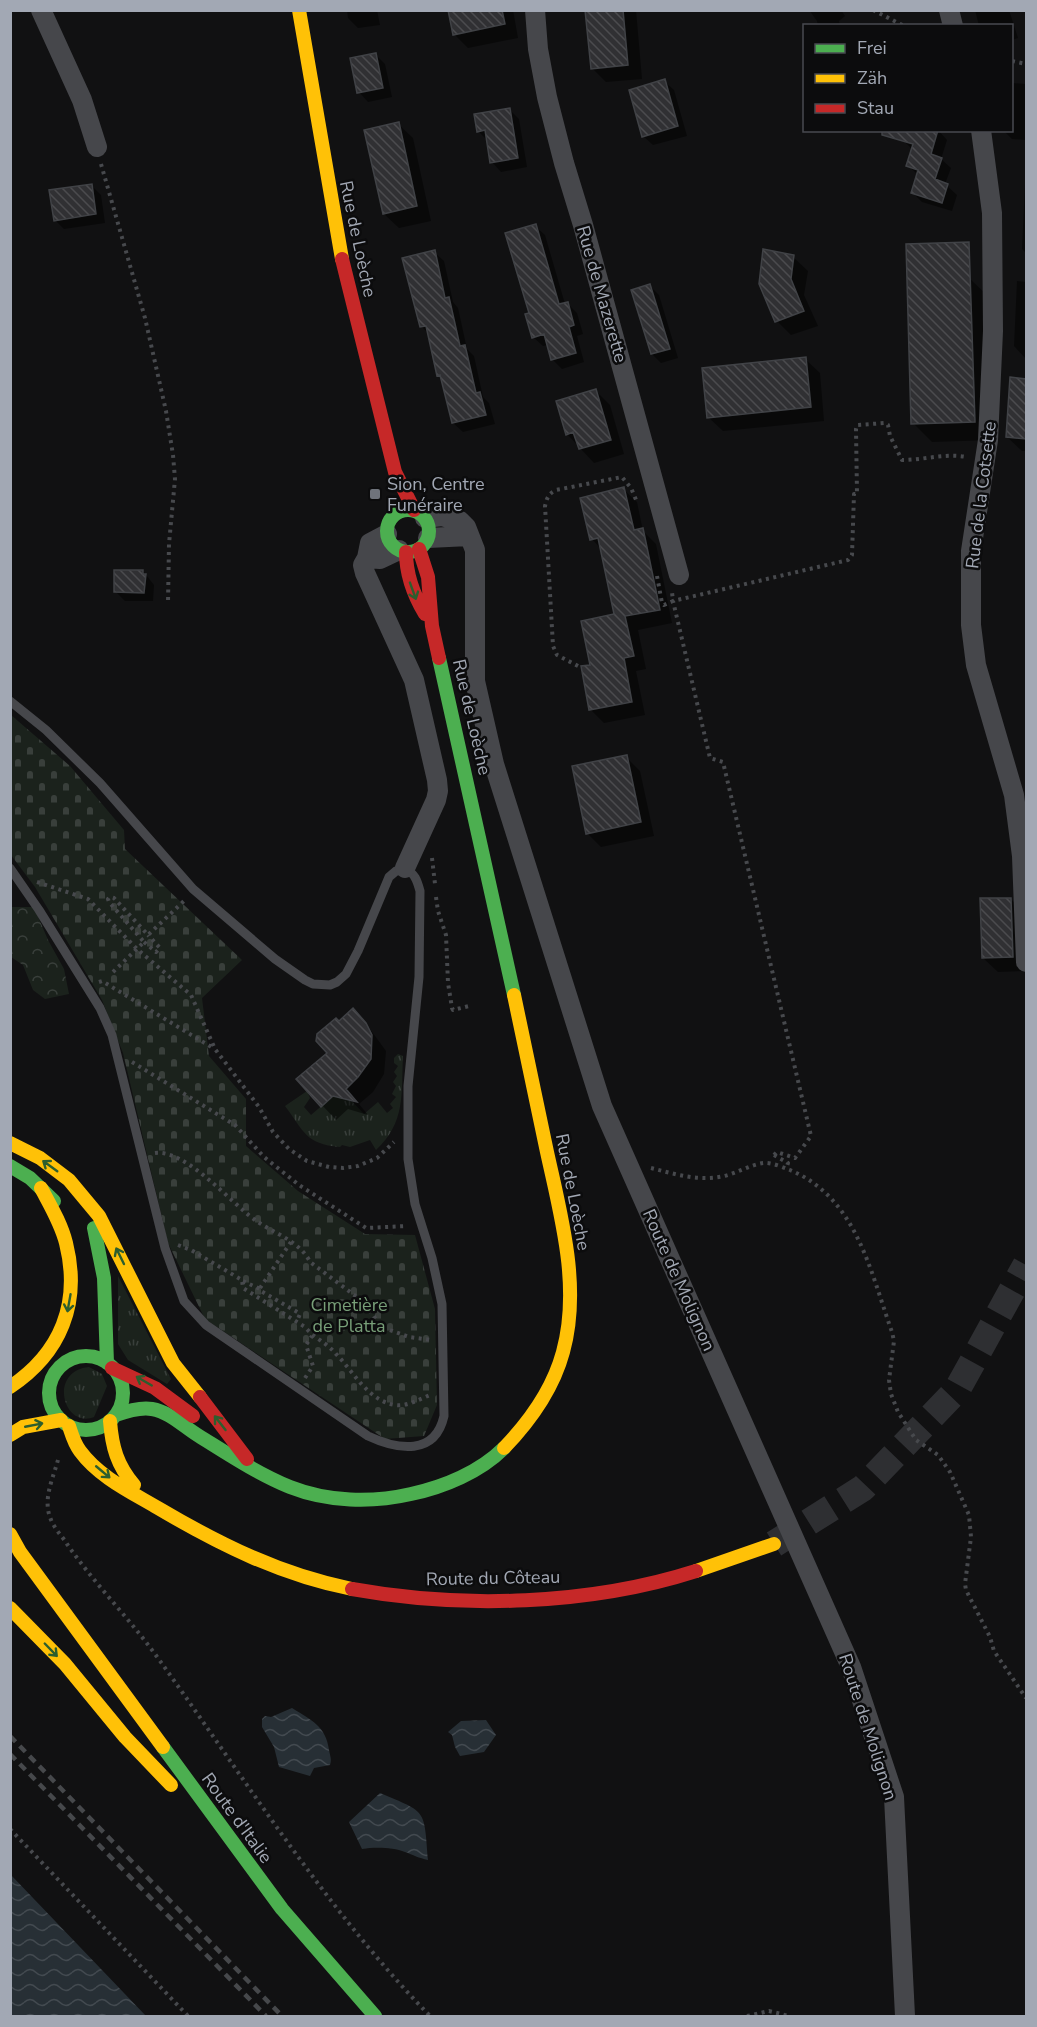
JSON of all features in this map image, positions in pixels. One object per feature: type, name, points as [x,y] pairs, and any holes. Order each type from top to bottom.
[{"type":"street","points":[[41,10],[82,100],[97,147]]},
{"type":"street","name":"Rue de Loèche","points":[[299,10],[338,244],[395,472],[420,514]]},
{"type":"street","name":"Rue de Mazerette","points":[[535,10],[538,49],[561,152],[679,575]]},
{"type":"street","name":"Rue de la Cotsette","points":[[981,132],[990,191],[994,242],[991,400],[985,460],[971,551],[972,644],[1014,795],[1022,856],[1026,962]]},
{"type":"street","name":"Rue de Loèche","points":[[393,514],[395,472]]},
{"type":"street","points":[[367,558],[380,559],[413,547],[469,536],[466,527],[460,521],[399,510],[393,514],[386,527],[389,541],[413,547]]},
{"type":"street","points":[[413,547],[429,531],[420,514]]},
{"type":"street","points":[[387,534],[370,543],[363,565],[414,680],[438,791],[405,868]]},
{"type":"street","name":"Route de Molignon","points":[[469,536],[475,550],[475,681],[494,764],[602,1106],[851,1667],[894,1797],[905,2016]]},
{"type":"street","name":"Rue de Loèche","points":[[413,547],[405,569],[417,601],[432,626]]},
{"type":"street","name":"Rue de Loèche","points":[[113,1418],[135,1409],[152,1409],[171,1416],[194,1434],[291,1487],[334,1498],[383,1499],[431,1490],[474,1472],[494,1457],[530,1423],[548,1394],[563,1352],[568,1326],[570,1293],[563,1227],[490,882],[432,626],[432,598],[426,564],[413,547]]},
{"type":"street","points":[[10,1143],[40,1158],[69,1180],[84,1196],[99,1216],[111,1238],[173,1363],[256,1469]]},
{"type":"street","points":[[10,1166],[30,1178],[63,1212],[73,1232],[83,1270],[84,1291]]},
{"type":"street","points":[[10,1387],[27,1376],[46,1355],[62,1327],[70,1297],[69,1260],[65,1240],[41,1188]]},
{"type":"street","points":[[84,1196],[98,1240],[104,1269],[110,1365]]},
{"type":"street","points":[[72,1360],[76,1343]]},
{"type":"street","points":[[10,1435],[23,1427],[65,1424],[80,1430],[91,1430],[101,1427],[113,1418],[122,1399],[119,1377],[110,1365],[87,1356],[72,1360],[61,1367],[53,1377],[38,1386]]},
{"type":"street","name":"Rue de Loèche","points":[[110,1365],[160,1390],[184,1408],[208,1430],[218,1447]]},
{"type":"street","points":[[53,1377],[50,1400],[54,1411],[65,1424]]},
{"type":"street","name":"Route du Côteau","points":[[113,1418],[111,1440],[118,1466],[153,1505]]},
{"type":"street","name":"Route du Côteau","points":[[65,1424],[76,1448],[118,1485],[219,1544],[291,1573],[360,1590],[446,1601],[538,1599],[662,1581],[774,1544]]},
{"type":"street","name":"Route d'Italie","points":[[13,1528],[15,1548],[248,1865],[318,1953],[375,2016]]},
{"type":"street","name":"Route d'Italie","points":[[13,1528],[79,1633]]},
{"type":"street","points":[[10,1608],[64,1664],[125,1737],[248,1865]]},
{"type":"lane","points":[[10,701],[46,730],[100,783],[193,889],[275,959],[313,984],[330,985],[338,982],[346,974],[389,878],[396,871],[405,868],[412,872],[417,880],[420,891],[419,977],[409,1077],[407,1130],[410,1180],[438,1285],[443,1323],[444,1416],[441,1429],[432,1440],[422,1445],[409,1446],[386,1444],[368,1436],[206,1325],[184,1301],[165,1248],[112,1035],[100,1008],[13,872]]},
{"type":"path","points":[[873,10],[900,24]]},
{"type":"path","points":[[97,147],[147,328],[174,455],[175,479],[169,544],[168,603]]},
{"type":"path","points":[[657,576],[664,605],[673,600],[848,560],[852,555],[854,494],[857,495],[857,425],[885,423],[888,425],[890,436],[902,460],[929,456],[961,456],[985,460]]},
{"type":"path","points":[[578,666],[557,655],[553,646],[546,499],[556,490],[622,477],[631,488],[640,512]]},
{"type":"path","points":[[679,575],[672,590],[673,600],[710,758],[723,762],[811,1136],[795,1158],[777,1152],[774,1155],[788,1163],[786,1169]]},
{"type":"path","points":[[415,848],[428,851],[432,855],[438,911],[446,935],[448,983],[452,1008],[453,1010],[469,1006]]},
{"type":"path","points":[[13,872],[88,899],[137,949],[191,995],[216,1049],[255,1101],[273,1132],[289,1149],[307,1161],[329,1167],[358,1166],[376,1158],[407,1130]]},
{"type":"path","points":[[108,898],[114,898],[148,935],[160,948],[156,952],[144,942],[108,898]]},
{"type":"path","points":[[148,935],[186,898]]},
{"type":"path","points":[[113,972],[144,942]]},
{"type":"path","points":[[87,988],[102,981],[216,1049]]},
{"type":"path","points":[[121,1065],[130,1061],[235,1125],[264,1157],[300,1185],[366,1228],[422,1225]]},
{"type":"path","points":[[142,1156],[162,1152],[214,1182],[253,1219],[305,1252],[310,1262],[365,1303],[381,1327],[410,1337],[444,1341]]},
{"type":"path","points":[[627,1162],[693,1178],[720,1177],[765,1162],[786,1169],[811,1182],[843,1213],[862,1244],[894,1341],[889,1380],[891,1394],[907,1429],[916,1440],[938,1455],[950,1472],[960,1493],[969,1515],[971,1530],[966,1590],[990,1637],[994,1650],[1026,1698]]},
{"type":"path","points":[[260,1289],[291,1242]]},
{"type":"path","points":[[165,1248],[177,1245],[191,1250],[299,1312],[297,1321]]},
{"type":"path","points":[[242,1280],[243,1288],[297,1321],[312,1336],[326,1343],[349,1367],[356,1380],[367,1391],[383,1401],[396,1406],[430,1395],[443,1394]]},
{"type":"path","points":[[312,1336],[306,1345],[313,1366]]},
{"type":"path","points":[[65,1424],[63,1444],[48,1494],[47,1506],[50,1519],[88,1574],[154,1653],[306,1869],[389,1975],[430,2016]]},
{"type":"path","points":[[10,1829],[188,2016]]},
{"type":"path","points":[[747,2016],[769,2010],[789,2016]]},
{"type":"green space","name":"Cimetière de Platta","points":[[11,715],[70,766],[124,830],[125,849],[242,960],[202,998],[209,1056],[246,1099],[246,1146],[298,1191],[365,1234],[415,1235],[435,1309],[437,1405],[424,1436],[385,1439],[205,1319],[168,1243],[123,1053],[102,1000],[35,887],[11,855]]},
{"type":"green space","points":[[10,907],[34,907],[64,969],[69,994],[45,999],[33,990],[23,965],[11,957]]},
{"type":"green space","points":[[398,1054],[403,1056],[400,1107],[393,1129],[376,1150],[370,1140],[350,1147],[319,1143],[306,1135],[285,1106],[307,1091],[310,1098],[304,1107],[311,1115],[339,1091],[364,1114],[378,1102],[387,1113],[393,1108],[390,1104],[396,1097],[392,1094],[396,1086],[393,1082],[397,1076],[394,1072],[398,1066],[394,1063],[394,1058]]},
{"type":"green space","points":[[118,1276],[171,1379],[167,1384],[128,1360],[118,1344]]},
{"type":"green space","points":[[89,1367],[102,1374],[107,1386],[94,1417],[83,1418],[74,1415],[68,1408],[64,1398],[64,1388],[68,1378],[76,1371]]},
{"type":"water","points":[[292,1708],[316,1724],[325,1735],[327,1742],[330,1765],[314,1768],[310,1776],[279,1767],[274,1747],[262,1727],[262,1719],[265,1716],[271,1717]]},
{"type":"water","points":[[486,1720],[496,1735],[484,1752],[460,1756],[452,1735],[448,1732],[461,1721]]},
{"type":"water","points":[[380,1793],[415,1809],[420,1814],[425,1830],[428,1860],[395,1849],[362,1849],[349,1822]]},
{"type":"water","points":[[11,1875],[146,2016],[11,2016]]},
{"type":"building","points":[[448,10],[502,10],[505,24],[453,35]]},
{"type":"building","points":[[585,10],[623,10],[628,65],[591,69]]},
{"type":"building","points":[[376,53],[383,88],[357,93],[350,58]]},
{"type":"building","points":[[665,79],[678,126],[642,137],[629,90]]},
{"type":"building","points":[[510,108],[518,158],[490,163],[485,130],[477,132],[474,114]]},
{"type":"building","points":[[399,122],[417,206],[383,214],[364,130]]},
{"type":"building","points":[[882,132],[937,132],[931,154],[942,158],[935,179],[948,184],[942,203],[911,193],[918,170],[906,166],[913,144],[882,135]]},
{"type":"building","points":[[92,184],[96,214],[54,221],[49,190]]},
{"type":"building","points":[[536,224],[559,304],[568,302],[574,325],[569,327],[576,353],[551,360],[544,334],[532,338],[525,314],[529,313],[505,233]]},
{"type":"building","points":[[969,242],[975,422],[911,424],[906,244]]},
{"type":"building","points":[[763,249],[794,255],[791,279],[804,311],[775,322],[759,284]]},
{"type":"building","points":[[435,250],[445,298],[449,297],[460,346],[465,345],[476,393],[480,392],[486,415],[452,423],[440,375],[437,376],[426,326],[420,327],[402,258]]},
{"type":"building","points":[[650,284],[670,349],[651,354],[631,290]]},
{"type":"building","points":[[806,357],[811,407],[707,418],[702,368]]},
{"type":"building","points":[[1010,377],[1026,379],[1026,439],[1006,437]]},
{"type":"building","points":[[596,389],[611,440],[579,449],[573,432],[566,435],[556,401]]},
{"type":"building","points":[[624,487],[634,530],[643,528],[660,610],[625,616],[634,656],[624,658],[632,702],[589,710],[581,666],[590,665],[581,621],[614,614],[598,538],[590,540],[580,498]]},
{"type":"building","points":[[114,570],[143,570],[143,574],[146,574],[144,593],[114,592]]},
{"type":"building","points":[[627,755],[641,822],[586,834],[572,766]]},
{"type":"building","points":[[980,898],[1011,898],[1013,957],[982,958]]},
{"type":"building","points":[[353,1008],[366,1023],[372,1035],[371,1059],[346,1089],[357,1102],[333,1096],[321,1107],[296,1079],[327,1053],[316,1041],[317,1034],[336,1018],[339,1021]]},
{"type":"tunnel","points":[[774,1544],[863,1488],[957,1390],[1026,1265]]},
{"type":"railway","points":[[10,1736],[282,2016]]},
{"type":"railway","points":[[10,1754],[266,2016]]},
{"type":"traffic: fast","points":[[408,510],[416,511],[423,516],[428,523],[429,531],[428,539],[423,546],[416,551],[408,552],[400,551],[393,546],[388,539],[387,531],[388,523],[393,516],[400,511],[408,510]]},
{"type":"traffic: fast","points":[[439,658],[514,995]]},
{"type":"traffic: fast","points":[[10,1166],[30,1178],[54,1201]]},
{"type":"traffic: fast","points":[[94,1228],[104,1278],[107,1363]]},
{"type":"traffic: fast","points":[[86,1356],[100,1359],[112,1367],[120,1379],[123,1393],[120,1407],[112,1419],[100,1427],[86,1430],[72,1427],[60,1419],[52,1407],[49,1393],[52,1379],[60,1367],[72,1359],[86,1356]]},
{"type":"traffic: fast","points":[[116,1415],[138,1409],[159,1411],[171,1416],[199,1436],[278,1482],[319,1496],[350,1500],[396,1497],[436,1487],[473,1471],[504,1448]]},
{"type":"traffic: fast","points":[[163,1747],[282,1909],[375,2016]]},
{"type":"traffic: slow","points":[[299,10],[342,259]]},
{"type":"traffic: slow","points":[[504,1448],[532,1415],[559,1366],[568,1327],[570,1302],[570,1277],[563,1226],[514,995]]},
{"type":"traffic: slow","points":[[10,1143],[40,1158],[69,1180],[99,1216],[173,1363],[200,1397]]},
{"type":"traffic: slow","points":[[10,1387],[28,1374],[42,1359],[63,1325],[68,1306],[71,1286],[66,1243],[58,1221],[41,1188]]},
{"type":"traffic: slow","points":[[10,1435],[23,1427],[61,1420]]},
{"type":"traffic: slow","points":[[110,1421],[116,1455],[134,1485]]},
{"type":"traffic: slow","points":[[69,1426],[76,1445],[96,1469],[137,1496],[204,1534],[251,1557],[300,1576],[352,1589]]},
{"type":"traffic: slow","points":[[10,1534],[20,1552],[163,1747]]},
{"type":"traffic: slow","points":[[696,1571],[774,1544]]},
{"type":"traffic: slow","points":[[10,1608],[65,1664],[125,1737],[171,1785]]},
{"type":"traffic: jam","points":[[342,259],[395,472],[414,510]]},
{"type":"traffic: jam","points":[[419,549],[428,577],[432,626],[439,658]]},
{"type":"traffic: jam","points":[[406,552],[411,584],[425,614]]},
{"type":"traffic: jam","points":[[112,1368],[155,1388],[193,1416]]},
{"type":"traffic: jam","points":[[200,1397],[247,1459]]},
{"type":"traffic: jam","points":[[352,1589],[437,1599],[526,1600],[613,1591],[696,1571]]},
{"type":"place","name":"Sion, Centre Funéraire","points":[[375,494]]}]
